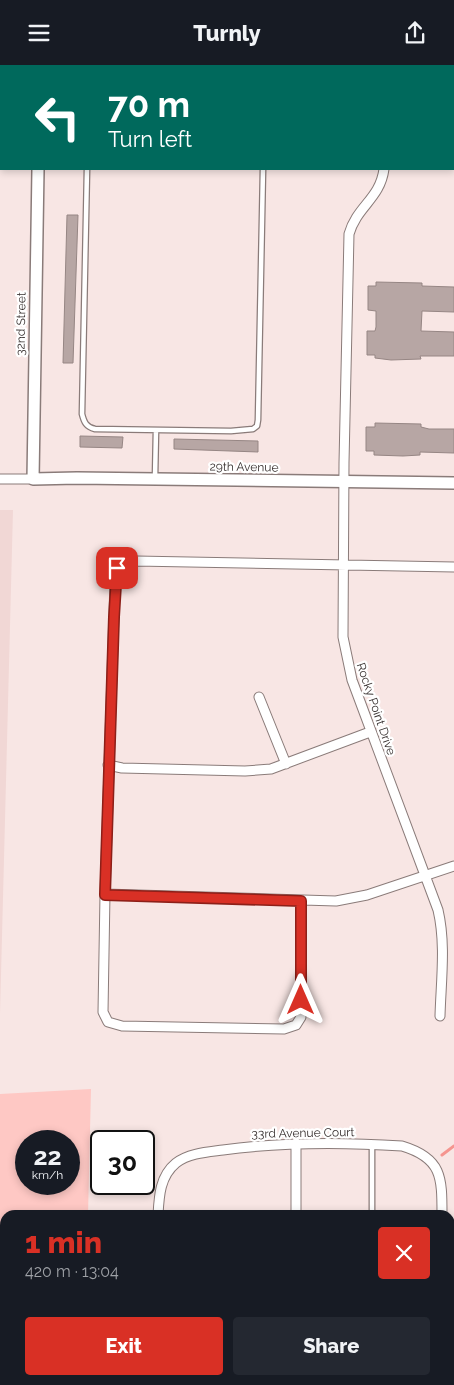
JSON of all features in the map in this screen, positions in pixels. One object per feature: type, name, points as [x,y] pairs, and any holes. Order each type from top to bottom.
[{"type":"street","name":"32nd Street","points":[[32,479],[38,170]]},
{"type":"street","name":"Rocky Point Drive","points":[[384,170],[378,191],[357,214],[349,234],[344,482],[344,637],[346,660],[370,732],[438,910],[442,927],[440,1016]]},
{"type":"street","points":[[0,479],[32,479]]},
{"type":"street","name":"29th Avenue","points":[[32,479],[454,483]]},
{"type":"street","points":[[301,901],[301,1017],[296,1025],[284,1029],[122,1026],[108,1022],[103,1012],[105,895],[108,765],[117,568],[136,561],[454,567]]},
{"type":"street","points":[[259,697],[286,764]]},
{"type":"street","points":[[108,765],[122,768],[245,771],[271,769],[370,732]]},
{"type":"street","points":[[105,895],[336,901],[367,895],[454,866]]},
{"type":"street","points":[[296,1143],[296,1210]]},
{"type":"street","name":"33rd Avenue Court","points":[[158,1210],[159,1192],[169,1171],[177,1162],[190,1156],[204,1153],[263,1144],[296,1143],[402,1145],[427,1156],[432,1161],[442,1185],[442,1210]]},
{"type":"lane","points":[[86,170],[82,413],[84,422],[90,428],[95,429],[246,431],[257,426],[263,170]]},
{"type":"lane","points":[[155,479],[156,430]]},
{"type":"lane","points":[[372,1144],[372,1210]]},
{"type":"shaded area","points":[[0,510],[13,510],[0,1014]]},
{"type":"shaded area","points":[[91,1089],[88,1210],[0,1210],[0,1094]]},
{"type":"building","points":[[67,215],[78,215],[73,363],[63,363]]},
{"type":"building","points":[[376,282],[422,283],[422,286],[454,287],[454,312],[422,311],[421,331],[454,332],[454,356],[420,356],[421,359],[391,360],[375,358],[375,355],[367,355],[367,331],[375,331],[376,327],[376,311],[368,310],[368,286],[376,286]]},
{"type":"building","points":[[375,423],[421,424],[421,427],[429,429],[454,429],[454,453],[420,452],[420,455],[374,455],[374,451],[366,451],[366,427],[375,427]]},
{"type":"building","points":[[80,436],[123,437],[122,448],[80,447]]},
{"type":"building","points":[[174,439],[258,441],[258,452],[174,449]]},
{"type":"waterway","points":[[442,1155],[454,1146]]},
{"type":"route","points":[[117,568],[108,765],[105,895],[301,901],[301,1000]]}]
